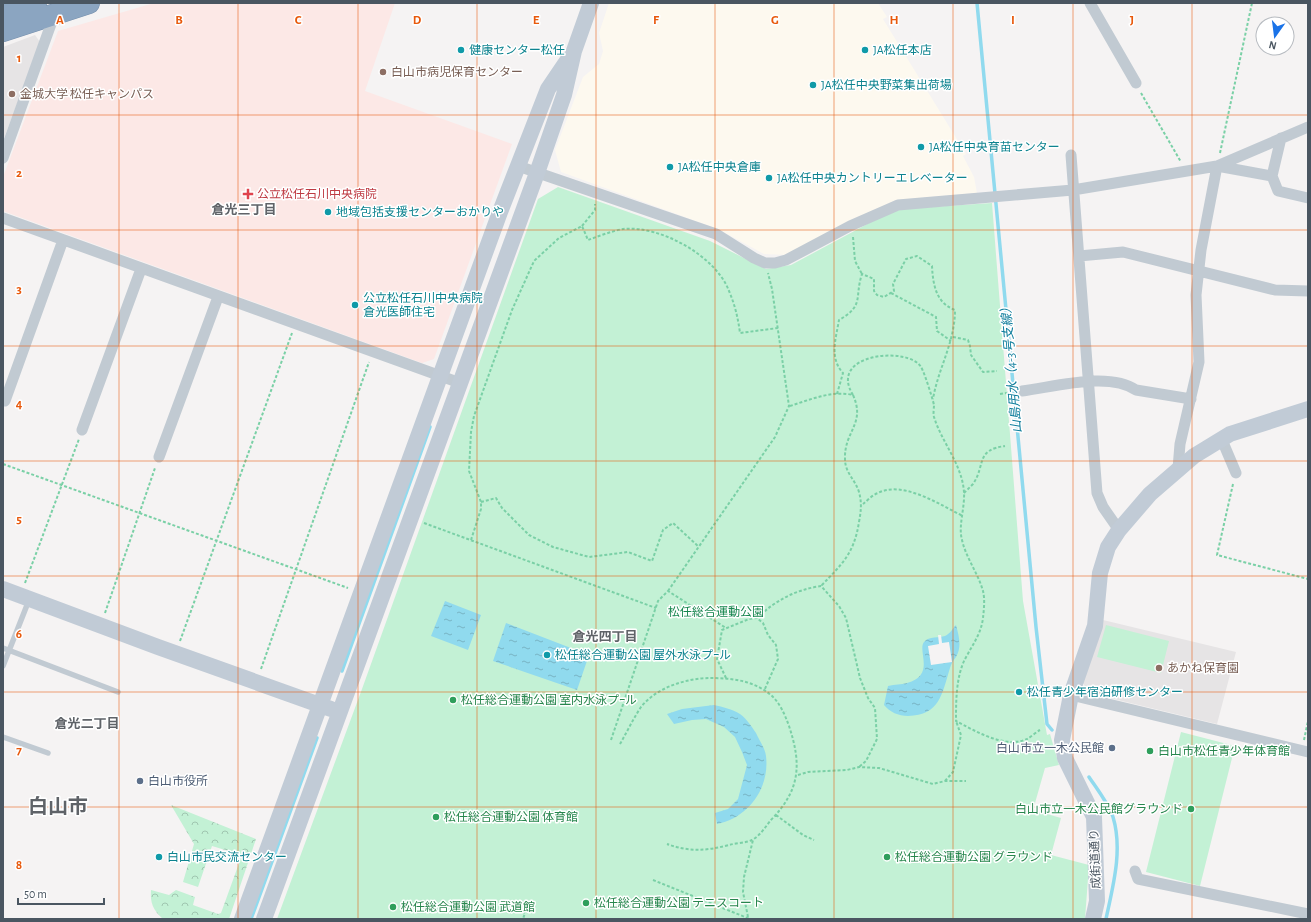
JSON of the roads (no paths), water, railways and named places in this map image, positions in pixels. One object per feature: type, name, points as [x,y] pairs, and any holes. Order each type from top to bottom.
[{"type":"highway","points":[[3,14],[36,3]]},
{"type":"highway","points":[[3,31],[89,3]]},
{"type":"street","points":[[264,919],[537,173],[564,95],[574,51],[591,3]]},
{"type":"street","points":[[1090,3],[1136,83]]},
{"type":"street","points":[[3,158],[55,13]]},
{"type":"street","points":[[242,919],[500,212],[548,89],[574,51]]},
{"type":"street","points":[[518,166],[716,234],[754,258],[766,263],[775,263],[786,260],[850,226],[898,205],[1073,190],[1217,166],[1308,127]]},
{"type":"street","points":[[530,134],[548,140]]},
{"type":"street","points":[[1281,138],[1272,176],[1278,191],[1308,198]]},
{"type":"street","points":[[1071,155],[1085,321],[1088,382],[1097,493],[1103,507],[1119,530]]},
{"type":"street","points":[[1217,166],[1272,176]]},
{"type":"street","points":[[1178,469],[1180,444],[1199,362],[1196,295],[1206,220],[1217,166]]},
{"type":"street","points":[[500,212],[519,219]]},
{"type":"street","points":[[3,218],[218,297],[460,383]]},
{"type":"street","points":[[5,400],[63,240]]},
{"type":"street","points":[[1079,256],[1123,252],[1275,290],[1308,291]]},
{"type":"street","points":[[82,430],[141,269]]},
{"type":"street","points":[[159,457],[218,297]]},
{"type":"street","points":[[1022,391],[1102,380],[1129,385],[1136,390],[1191,399]]},
{"type":"street","name":"成街道通り","points":[[1093,919],[1097,901],[1094,816],[1065,758],[1062,740],[1071,695],[1095,626],[1100,573],[1108,548],[1119,530],[1150,494],[1178,469],[1230,434],[1308,409]]},
{"type":"street","points":[[1222,440],[1236,473]]},
{"type":"street","points":[[3,589],[100,626],[340,712]]},
{"type":"street","points":[[1071,695],[1304,751]]},
{"type":"street","points":[[1135,870],[1138,879],[1308,914]]},
{"type":"lane","points":[[3,666],[24,598]]},
{"type":"lane","points":[[3,648],[118,692]]},
{"type":"lane","points":[[3,737],[48,753]]},
{"type":"water","points":[[445,601],[481,615],[468,650],[431,636]]},
{"type":"water","points":[[506,623],[589,655],[577,690],[493,661]]},
{"type":"water","points":[[956,625],[959,637],[959,649],[951,665],[945,686],[938,701],[927,712],[919,715],[901,715],[889,710],[884,705],[888,686],[905,684],[916,679],[921,674],[923,669],[924,663],[922,646],[924,642],[929,639],[947,635]]},
{"type":"water","points":[[714,705],[724,707],[740,714],[756,733],[766,756],[764,779],[755,800],[738,815],[728,821],[717,824],[715,813],[728,809],[738,799],[747,765],[742,752],[735,737],[724,727],[706,719],[674,724],[667,714],[682,709]]},
{"type":"waterway","name":"山島用水（4-3号支線）","points":[[977,3],[1036,627],[1047,724],[1052,730]]},
{"type":"waterway","points":[[342,671],[430,427]]},
{"type":"waterway","points":[[251,919],[317,738]]},
{"type":"waterway","name":"山島用水（4-3号支線）","points":[[1089,777],[1108,807],[1113,817],[1116,830],[1116,868],[1106,919]]},
{"type":"place","name":"健康センター松任","points":[[461,50]]},
{"type":"place","name":"JA松任本店","points":[[865,50]]},
{"type":"place","name":"白山市病児保育センター","points":[[383,72]]},
{"type":"place","name":"JA松任中央野菜集出荷場","points":[[813,85]]},
{"type":"place","name":"金城大学 松任キャンパス","points":[[12,94]]},
{"type":"place","name":"JA松任中央育苗センター","points":[[921,147]]},
{"type":"place","name":"JA松任中央倉庫","points":[[670,167]]},
{"type":"place","name":"JA松任中央カントリーエレベーター","points":[[769,178]]},
{"type":"place","name":"公立松任石川中央病院","points":[[248,194]]},
{"type":"place","name":"地域包括支援センターおかりや","points":[[328,212]]},
{"type":"place","name":"公立松任石川中央病院 倉光医師住宅","points":[[355,305]]},
{"type":"place","name":"松任総合運動公園 屋外水泳プｰル","points":[[547,655]]},
{"type":"place","name":"あかね保育園","points":[[1159,668]]},
{"type":"place","name":"松任青少年宿泊研修センター","points":[[1019,692]]},
{"type":"place","name":"松任総合運動公園 室内水泳プｰル","points":[[453,700]]},
{"type":"place","name":"白山市立一木公民館","points":[[1112,748]]},
{"type":"place","name":"白山市松任青少年体育館","points":[[1150,751]]},
{"type":"place","name":"白山市役所","points":[[140,781]]},
{"type":"place","name":"白山市立一木公民館グラウンド","points":[[1191,809]]},
{"type":"place","name":"松任総合運動公園 体育館","points":[[436,817]]},
{"type":"place","name":"白山市民交流センター","points":[[159,857]]},
{"type":"place","name":"松任総合運動公園 グラウンド","points":[[887,857]]},
{"type":"place","name":"松任総合運動公園 テニスコート","points":[[586,903]]},
{"type":"place","name":"松任総合運動公園 武道館","points":[[393,907]]},
{"type":"district","name":"倉光三丁目","points":[[244,210]]},
{"type":"district","name":"倉光四丁目","points":[[605,637]]},
{"type":"district","name":"倉光二丁目","points":[[87,724]]},
{"type":"district","name":"白山市","points":[[58,807]]},
{"type":"park label","name":"松任総合運動公園","points":[[716,612]]}]
